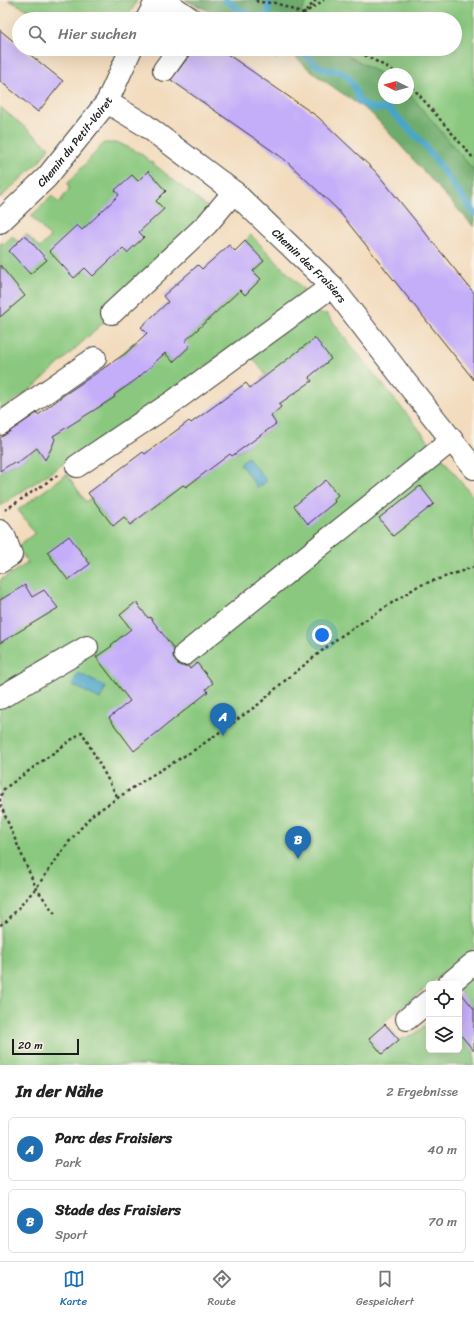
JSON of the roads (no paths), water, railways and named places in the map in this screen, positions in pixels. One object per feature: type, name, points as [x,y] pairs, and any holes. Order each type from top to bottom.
[{"type":"street","points":[[151,12],[157,0]]},
{"type":"street","points":[[163,0],[181,12]]},
{"type":"street","name":"Chemin du Petit-Voiret","points":[[0,222],[47,177],[107,102],[128,56]]},
{"type":"street","points":[[164,70],[174,56]]},
{"type":"street","name":"Chemin des Fraisiers","points":[[107,102],[145,125],[234,192],[332,286],[474,468]]},
{"type":"street","points":[[112,313],[207,224],[234,192]]},
{"type":"street","points":[[77,466],[174,401],[332,286]]},
{"type":"street","points":[[0,424],[95,358]]},
{"type":"street","points":[[185,654],[452,440]]},
{"type":"street","points":[[0,531],[5,538],[6,558]]},
{"type":"street","points":[[0,698],[87,646]]},
{"type":"street","points":[[453,981],[474,963]]},
{"type":"street","points":[[407,1019],[426,1003]]},
{"type":"water","points":[[248,458],[267,481],[258,488],[240,464]]},
{"type":"water","points":[[78,673],[106,687],[100,699],[72,685]]},
{"type":"waterway","points":[[225,0],[244,12]]},
{"type":"waterway","points":[[268,12],[269,0]]},
{"type":"waterway","points":[[307,56],[320,67],[327,70],[339,71],[347,76],[355,88],[359,101],[371,108],[389,109],[424,144],[474,213]]},
{"type":"place","name":"Parc des Fraisiers","points":[[223,736]]},
{"type":"place","name":"Stade des Fraisiers","points":[[298,859]]}]
